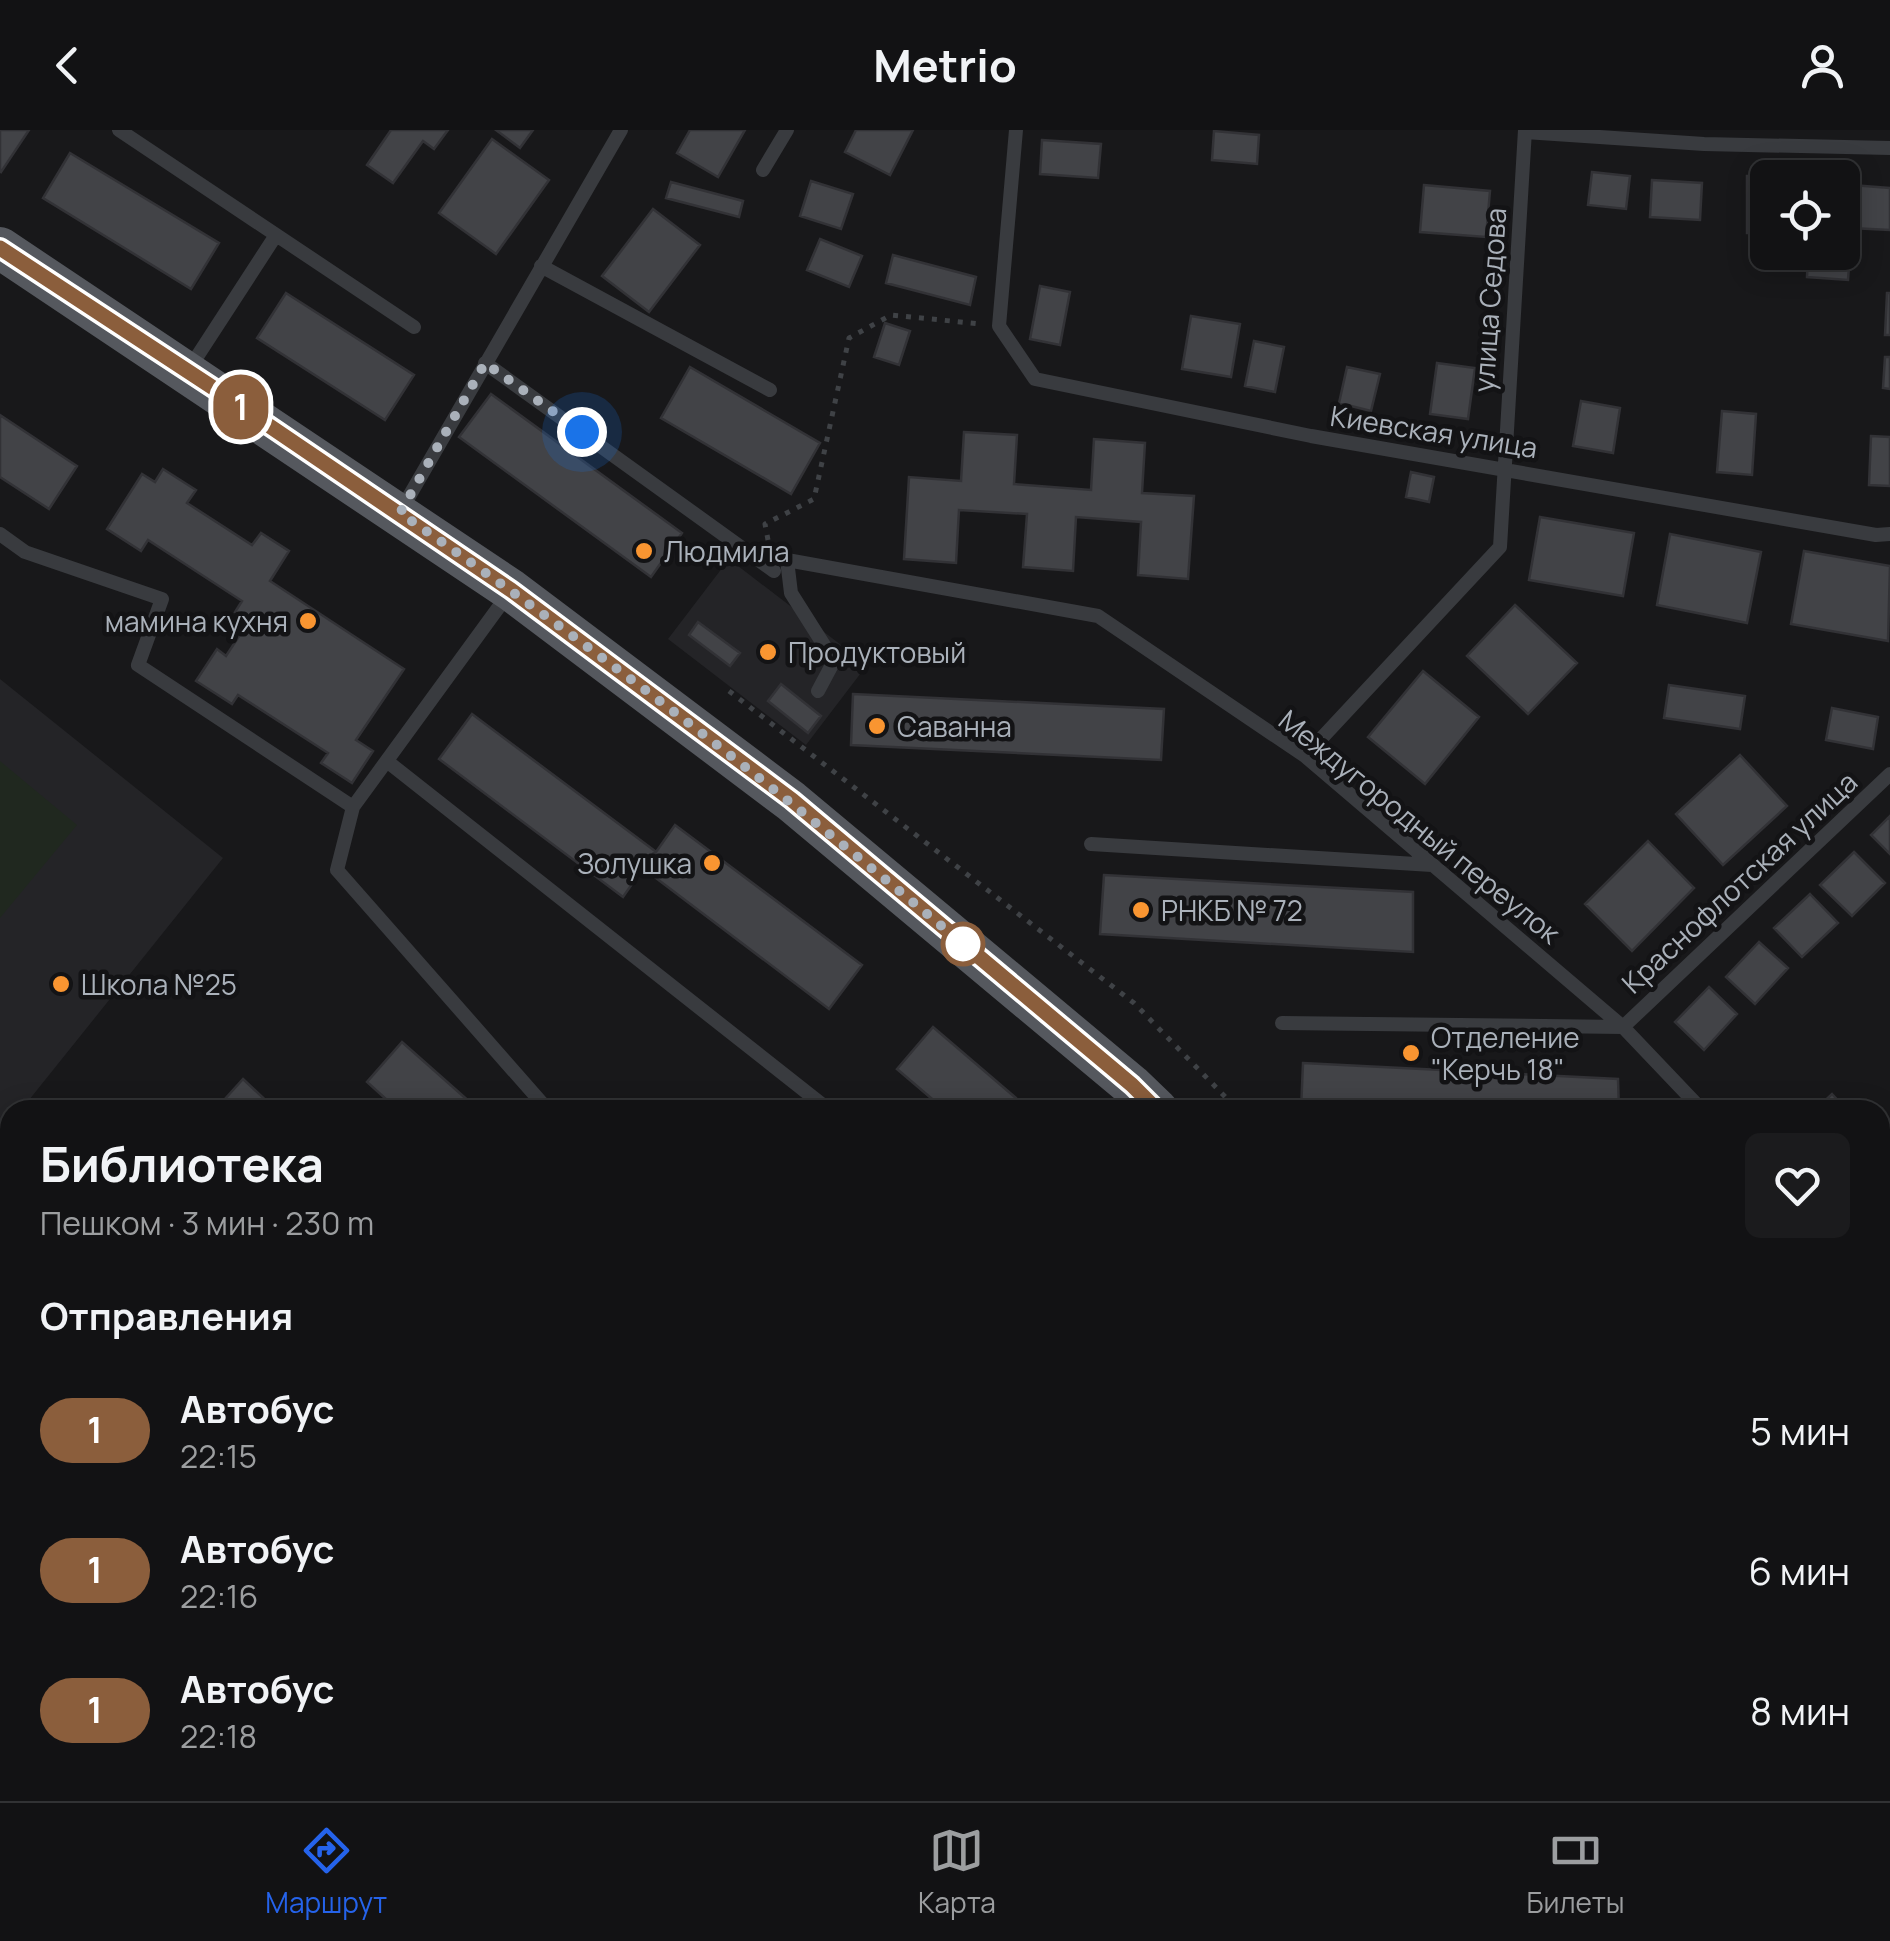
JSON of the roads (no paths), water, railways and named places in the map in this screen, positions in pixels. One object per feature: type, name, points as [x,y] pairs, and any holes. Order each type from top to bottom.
[{"type":"main road","points":[[0,248],[511,590],[792,800],[1147,1100]]},
{"type":"lane","points":[[119,130],[414,328]]},
{"type":"lane","points":[[400,513],[621,130]]},
{"type":"lane","points":[[762,170],[787,130]]},
{"type":"lane","name":"Киевская улица","points":[[1016,130],[999,326],[1034,379],[1311,436],[1876,535],[1890,534]]},
{"type":"lane","points":[[1525,131],[1704,144],[1890,148]]},
{"type":"lane","name":"улица Седова","points":[[1306,756],[1500,547],[1525,131]]},
{"type":"lane","points":[[188,371],[276,235]]},
{"type":"lane","points":[[542,266],[770,390]]},
{"type":"lane","points":[[485,363],[774,571]]},
{"type":"lane","points":[[0,534],[25,552],[162,599],[138,666],[353,807]]},
{"type":"lane","name":"Междугородный переулок","points":[[818,691],[834,661],[791,593],[787,560],[1098,616],[1306,756],[1623,1027],[1692,1100]]},
{"type":"lane","points":[[511,590],[353,807],[338,870],[539,1100]]},
{"type":"lane","points":[[388,762],[816,1100]]},
{"type":"lane","name":"Краснофлотская улица","points":[[1623,1027],[1890,774]]},
{"type":"lane","points":[[1090,844],[1432,864]]},
{"type":"lane","points":[[1282,1023],[1623,1027]]},
{"type":"place","name":"Людмила","points":[[644,551]]},
{"type":"place","name":"мамина кухня","points":[[308,621]]},
{"type":"place","name":"Продуктовый","points":[[768,652]]},
{"type":"place","name":"Саванна","points":[[877,726]]},
{"type":"place","name":"Золушка","points":[[712,863]]},
{"type":"place","name":"РНКБ № 72","points":[[1141,910]]},
{"type":"place","name":"Школа №25","points":[[61,984]]},
{"type":"place","name":"Отделение \"Керчь 18\"","points":[[1411,1053]]}]
